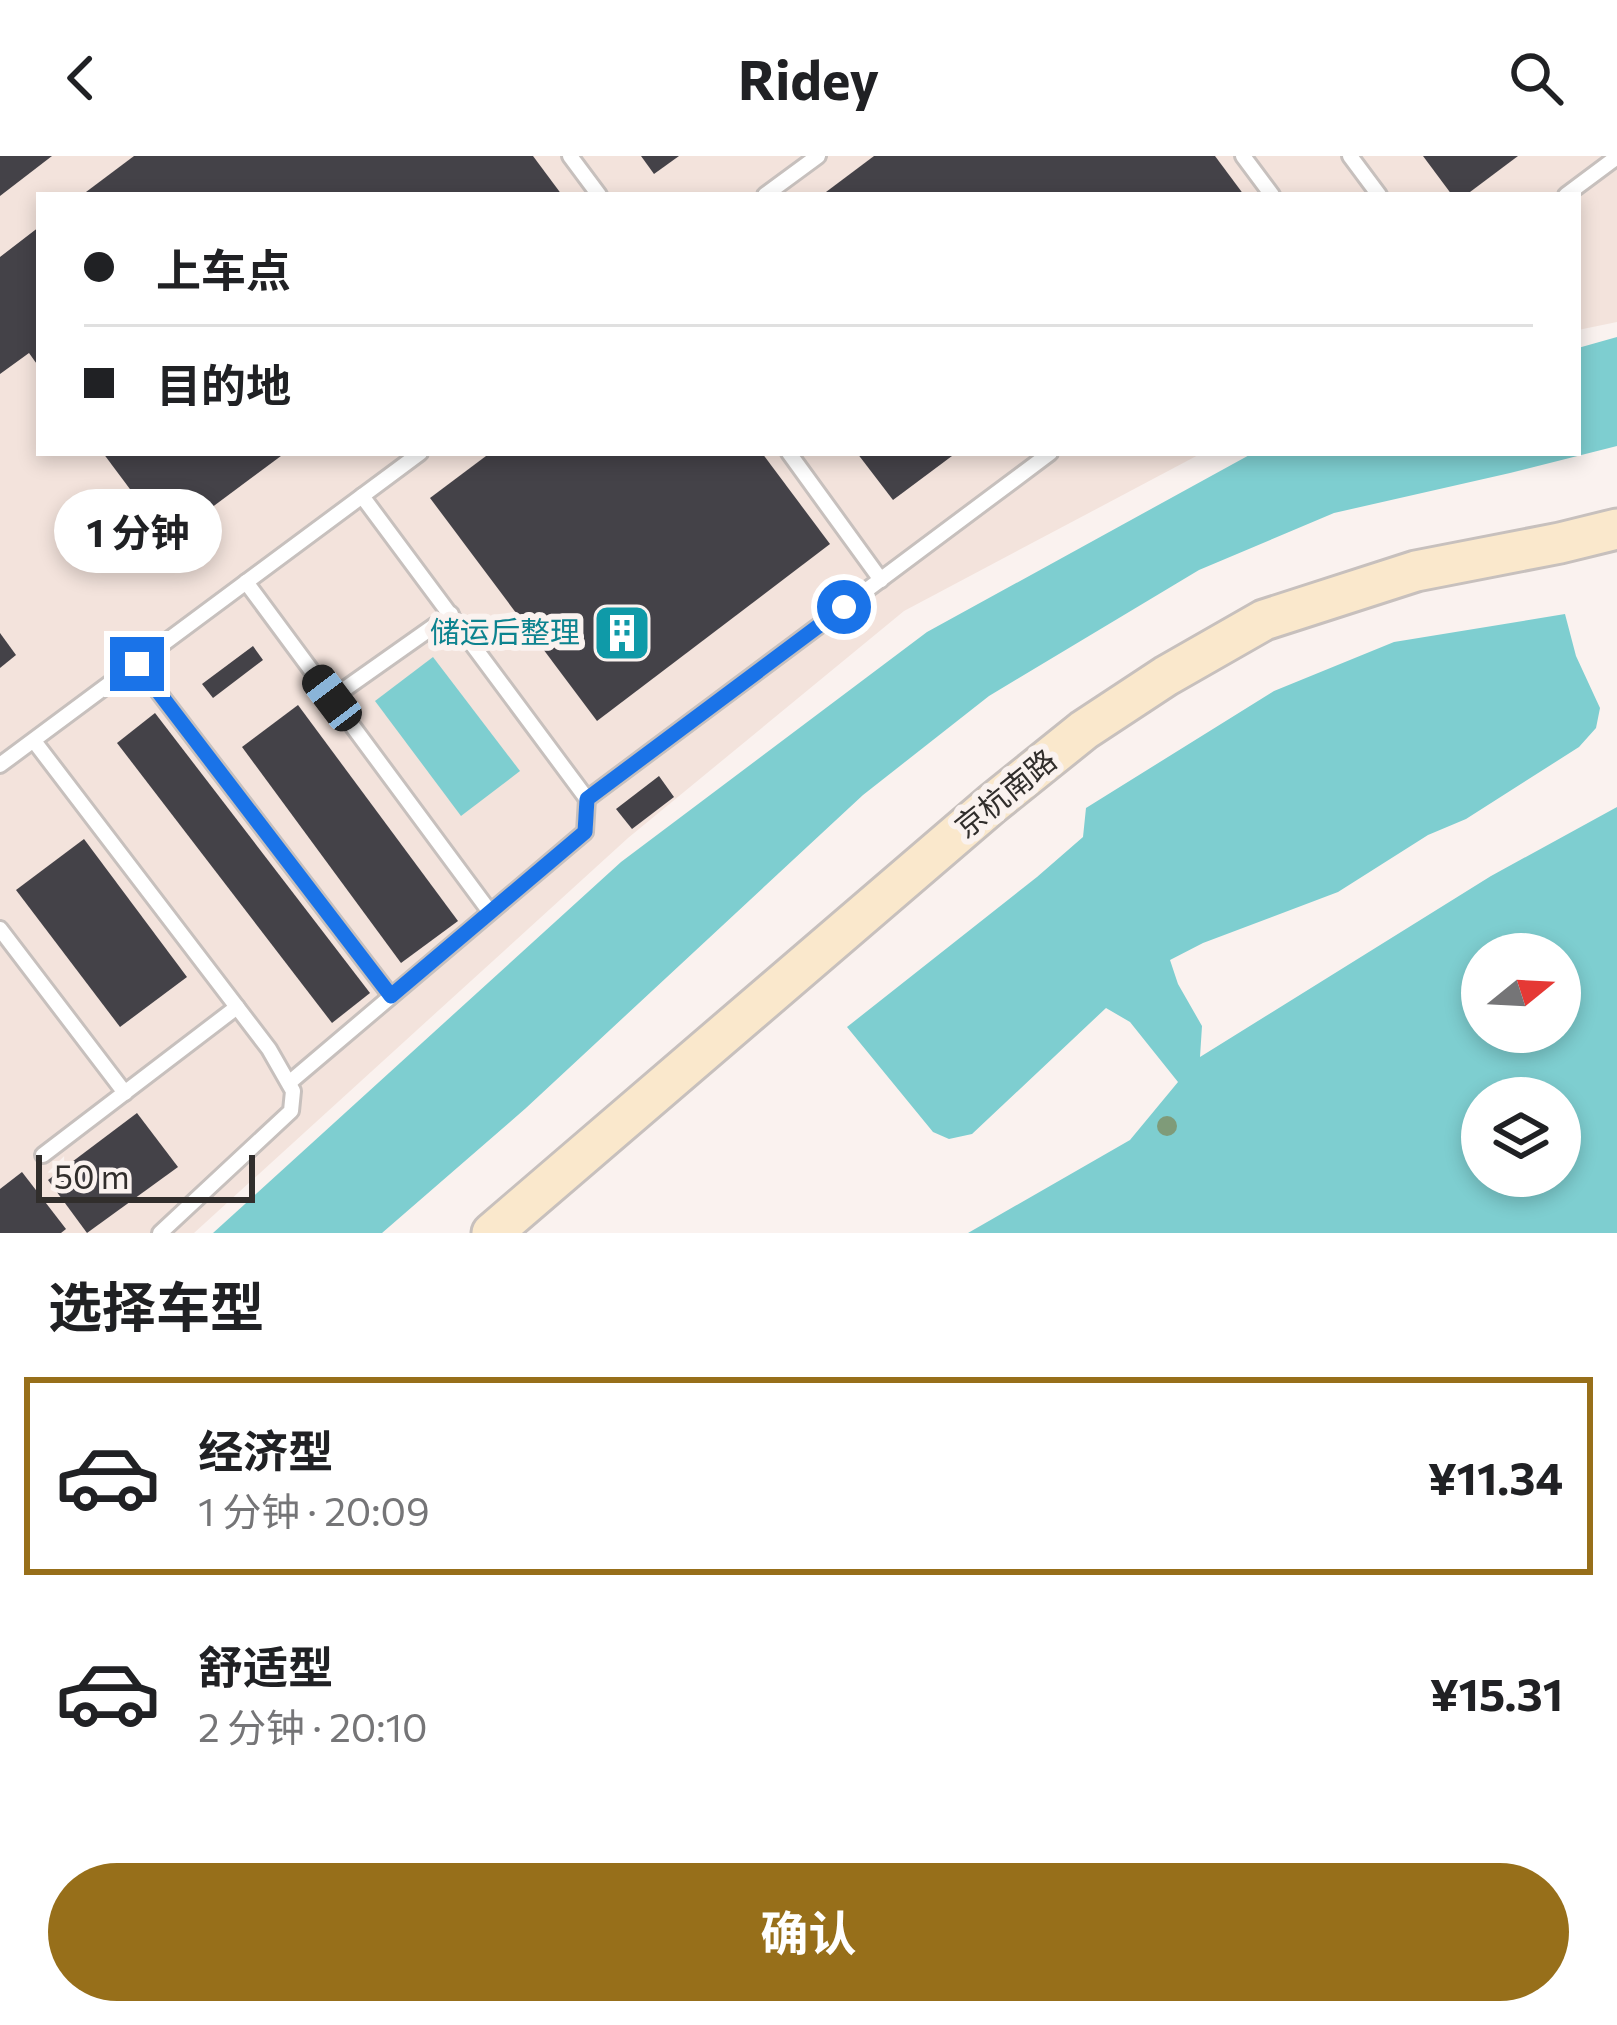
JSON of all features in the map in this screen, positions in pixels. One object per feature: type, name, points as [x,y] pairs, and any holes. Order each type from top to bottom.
[{"type":"street","name":"京杭南路","points":[[492,1233],[992,804],[1084,730],[1166,676],[1264,620],[1285,613],[1415,571],[1617,529]]},
{"type":"lane","points":[[571,156],[597,192]]},
{"type":"lane","points":[[769,192],[818,156]]},
{"type":"lane","points":[[1243,156],[1270,192]]},
{"type":"lane","points":[[1350,156],[1377,192]]},
{"type":"lane","points":[[1570,192],[1617,157]]},
{"type":"lane","points":[[0,765],[415,456]]},
{"type":"lane","points":[[791,456],[881,580]]},
{"type":"lane","points":[[587,799],[1046,456]]},
{"type":"lane","points":[[290,1082],[585,832],[587,799],[362,496]]},
{"type":"lane","points":[[247,582],[490,912]]},
{"type":"lane","points":[[332,698],[451,614]]},
{"type":"lane","points":[[137,664],[391,996]]},
{"type":"lane","points":[[34,741],[290,1082],[291,1111],[160,1233]]},
{"type":"lane","points":[[0,929],[125,1093]]},
{"type":"lane","points":[[43,1155],[237,1007]]},
{"type":"shaded area","points":[[0,156],[1617,156],[1617,322],[1581,329],[1581,192],[36,192],[36,456],[1196,456],[904,611],[628,838],[194,1233],[0,1233]]},
{"type":"water","points":[[1617,337],[1617,446],[1581,455],[1581,347]]},
{"type":"water","points":[[1248,456],[1577,456],[1334,513],[1199,570],[989,696],[863,795],[526,1108],[382,1233],[213,1233],[621,862],[927,632]]},
{"type":"water","points":[[1565,614],[1576,656],[1600,708],[1596,728],[1579,747],[1338,892],[1170,960],[1202,1026],[1200,1057],[1491,876],[1617,807],[1617,1233],[968,1233],[1130,1140],[1178,1082],[1130,1022],[1106,1008],[972,1134],[949,1139],[933,1132],[847,1027],[1083,837],[1086,808],[1274,691],[1394,642]]},
{"type":"water","points":[[433,657],[520,771],[461,816],[375,701]]},
{"type":"building","points":[[0,156],[52,156],[0,196]]},
{"type":"building","points":[[134,156],[533,156],[560,192],[86,192]]},
{"type":"building","points":[[641,156],[679,156],[654,174]]},
{"type":"building","points":[[874,156],[1215,156],[1242,192],[826,192]]},
{"type":"building","points":[[1423,156],[1518,156],[1470,192],[1450,192]]},
{"type":"building","points":[[36,229],[36,363],[29,353],[0,374],[0,257]]},
{"type":"building","points":[[105,456],[281,456],[168,540]]},
{"type":"building","name":"储运后整理","points":[[486,456],[764,456],[830,544],[597,721],[430,498]]},
{"type":"building","points":[[859,456],[952,456],[893,500]]},
{"type":"building","points":[[0,633],[16,655],[0,668]]},
{"type":"building","points":[[253,646],[263,660],[213,698],[202,684]]},
{"type":"building","points":[[298,705],[458,921],[401,963],[242,747]]},
{"type":"building","points":[[155,713],[370,993],[332,1023],[117,743]]},
{"type":"building","points":[[659,776],[674,797],[632,829],[616,809]]},
{"type":"building","points":[[84,839],[187,977],[120,1027],[16,890]]},
{"type":"building","points":[[137,1113],[178,1167],[87,1233],[48,1180]]},
{"type":"building","points":[[22,1172],[66,1229],[61,1233],[0,1233],[0,1189]]},
{"type":"place","name":"储运后整理","points":[[622,633]]},
{"type":"route","points":[[137,664],[391,996],[585,832],[587,799],[844,607]]}]
